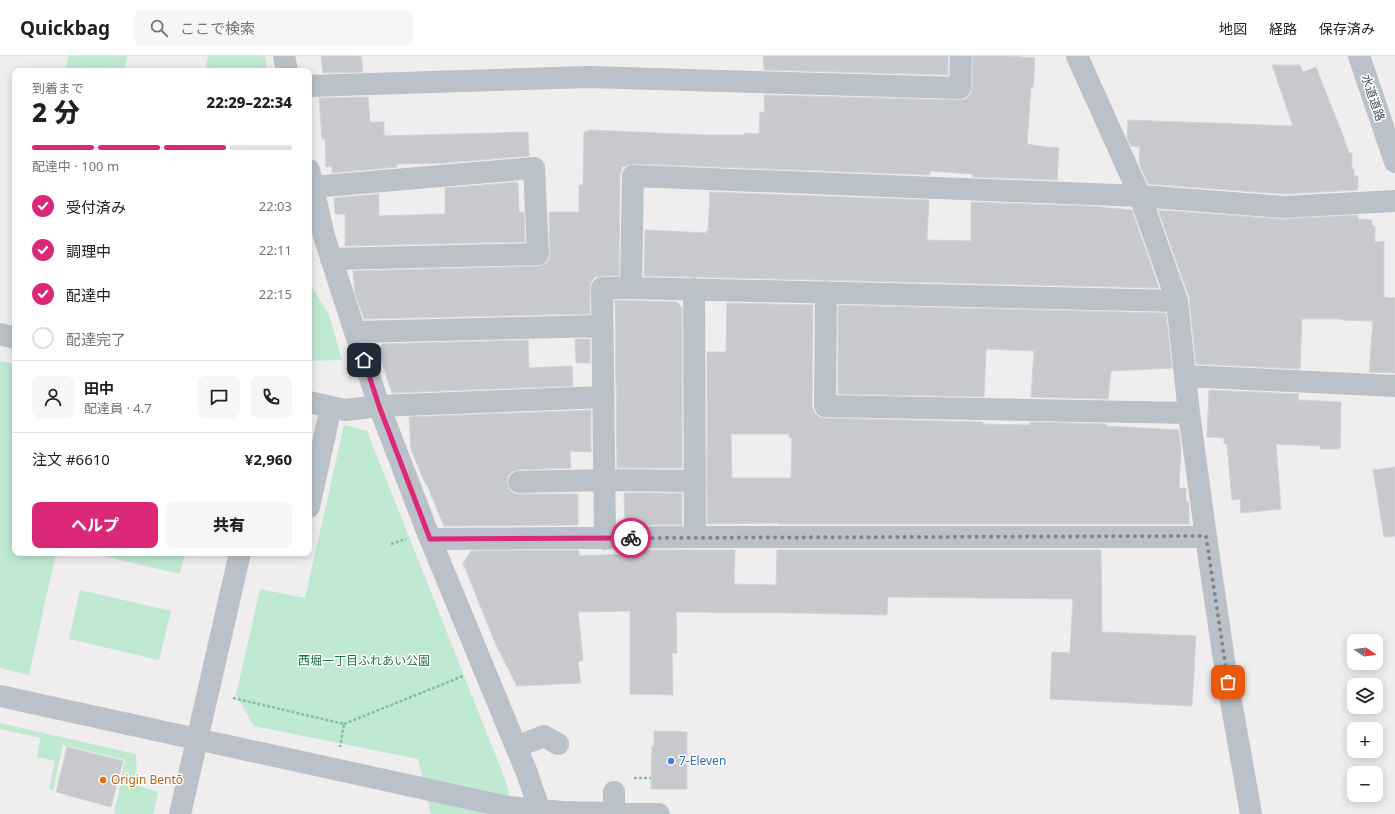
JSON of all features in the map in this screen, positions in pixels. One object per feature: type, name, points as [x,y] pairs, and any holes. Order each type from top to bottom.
[{"type":"street","points":[[284,56],[286,68]]},
{"type":"street","points":[[312,86],[588,77],[960,88],[961,56]]},
{"type":"street","points":[[1076,56],[1140,196],[1177,301],[1189,413],[1206,536],[1225,667],[1251,814]]},
{"type":"street","name":"水道道路","points":[[1359,56],[1395,162]]},
{"type":"street","points":[[312,179],[534,168],[538,254],[331,259]]},
{"type":"street","points":[[631,288],[633,176],[1140,196],[1283,207],[1395,200]]},
{"type":"street","points":[[312,183],[324,236],[379,406],[430,539],[516,747],[540,812]]},
{"type":"street","points":[[605,539],[602,288],[1177,301]]},
{"type":"street","points":[[694,289],[695,537]]},
{"type":"street","points":[[826,292],[825,406],[1189,413]]},
{"type":"street","points":[[355,332],[602,326]]},
{"type":"street","points":[[0,334],[12,337]]},
{"type":"street","points":[[1186,376],[1395,386]]},
{"type":"street","points":[[312,403],[345,410],[379,406],[603,398]]},
{"type":"street","points":[[312,493],[331,407]]},
{"type":"street","points":[[518,482],[604,480],[695,481]]},
{"type":"street","points":[[430,539],[1206,536]]},
{"type":"street","points":[[180,814],[239,556]]},
{"type":"street","points":[[0,696],[508,807],[540,812],[659,814]]},
{"type":"street","points":[[516,747],[544,736],[558,744]]},
{"type":"street","points":[[614,792],[614,813]]},
{"type":"path","points":[[233,698],[344,724],[455,679]]},
{"type":"path","points":[[340,748],[344,724]]},
{"type":"green space","points":[[68,56],[127,56],[125,68],[66,68]]},
{"type":"green space","points":[[208,56],[265,56],[267,68],[206,68]]},
{"type":"green space","points":[[312,287],[329,315],[342,360],[312,361]]},
{"type":"green space","points":[[0,361],[12,363],[12,556],[55,556],[29,675],[0,668]]},
{"type":"green space","name":"西堀一丁目ふれあい公園","points":[[344,425],[367,431],[505,779],[514,814],[431,814],[418,759],[254,726],[236,695],[260,589],[305,598]]},
{"type":"green space","points":[[103,556],[184,556],[180,574]]},
{"type":"green space","points":[[80,590],[171,611],[159,660],[69,639]]},
{"type":"green space","points":[[0,723],[136,754],[137,785],[158,792],[153,814],[114,814],[125,760],[63,745],[53,791],[49,789],[55,761],[37,757],[40,738],[0,729]]},
{"type":"building","points":[[321,56],[361,56],[363,72],[323,73]]},
{"type":"building","points":[[763,56],[948,56],[948,75],[764,70]]},
{"type":"building","points":[[973,56],[1035,58],[1033,87],[1031,87],[1027,144],[1059,148],[1057,180],[972,177],[972,174],[930,171],[930,175],[633,164],[622,167],[620,176],[619,276],[595,277],[591,282],[590,314],[364,319],[355,293],[353,271],[538,266],[545,264],[549,259],[550,253],[549,212],[579,212],[579,185],[583,185],[584,132],[588,132],[588,130],[705,135],[744,135],[745,133],[759,134],[760,112],[765,112],[764,95],[966,99],[971,94],[972,88]]},
{"type":"building","points":[[1272,65],[1300,65],[1303,72],[1316,67],[1349,153],[1352,153],[1352,169],[1354,169],[1354,176],[1358,176],[1358,190],[1283,194],[1148,184],[1139,163],[1140,147],[1131,146],[1127,138],[1128,120],[1293,126]]},
{"type":"building","points":[[368,97],[370,122],[384,122],[384,136],[528,132],[529,156],[444,163],[397,164],[397,167],[332,173],[332,166],[326,167],[325,139],[322,139],[319,98]]},
{"type":"building","points":[[518,182],[519,212],[524,212],[525,242],[345,246],[345,214],[335,214],[334,198],[379,194],[379,216],[445,214],[445,188]]},
{"type":"building","points":[[710,192],[929,200],[927,240],[971,241],[971,202],[1088,206],[1132,210],[1159,288],[644,276],[645,230],[706,233],[706,231],[708,231]]},
{"type":"building","points":[[1158,210],[1282,219],[1358,215],[1358,219],[1372,220],[1372,226],[1375,226],[1375,242],[1384,241],[1384,297],[1395,298],[1395,373],[1369,372],[1373,321],[1342,319],[1302,319],[1300,369],[1196,364],[1189,297]]},
{"type":"building","points":[[615,300],[677,302],[682,307],[682,468],[617,468]]},
{"type":"building","points":[[727,303],[813,305],[812,406],[814,412],[819,417],[983,422],[983,424],[1030,425],[1030,422],[1107,424],[1106,426],[1179,430],[1181,450],[1179,488],[1186,488],[1186,501],[1188,501],[1189,506],[1189,524],[707,524],[707,352],[726,352]],"holes":[[[731,434],[789,434],[789,438],[792,438],[791,478],[732,478]]]},
{"type":"building","points":[[838,305],[1166,313],[1172,368],[1111,371],[1108,399],[1031,397],[1034,351],[986,349],[984,397],[838,394]]},
{"type":"building","points":[[575,339],[590,339],[590,363],[576,363]]},
{"type":"building","points":[[528,340],[529,368],[572,366],[573,386],[392,393],[378,351],[382,344]]},
{"type":"building","points":[[1209,390],[1299,394],[1298,400],[1341,402],[1340,449],[1320,449],[1321,446],[1276,444],[1281,509],[1241,513],[1240,499],[1232,500],[1227,444],[1224,444],[1224,438],[1207,437]]},
{"type":"building","points":[[591,410],[591,452],[570,451],[571,468],[518,470],[512,472],[508,476],[507,482],[509,489],[513,493],[578,494],[578,525],[444,526],[411,450],[409,417]]},
{"type":"building","points":[[1395,467],[1395,536],[1384,537],[1373,470]]},
{"type":"building","points":[[624,493],[682,493],[682,525],[625,525]]},
{"type":"building","points":[[579,550],[579,556],[625,554],[625,550],[735,550],[734,584],[776,585],[777,550],[1101,550],[1102,632],[1196,636],[1192,706],[1050,699],[1052,652],[1070,653],[1073,599],[888,597],[887,615],[676,612],[677,653],[672,653],[673,695],[630,694],[630,611],[578,612],[583,660],[578,662],[581,683],[517,686],[496,645],[463,563],[471,551]]},
{"type":"building","points":[[654,731],[687,732],[687,789],[651,789],[652,746],[654,746]]},
{"type":"building","points":[[67,747],[123,761],[111,807],[56,792]]},
{"type":"way so far","points":[[631,538],[1206,536],[1228,682]]},
{"type":"place","name":"7-Eleven","points":[[671,761]]},
{"type":"place","name":"Origin Bentō","points":[[103,780]]},
{"type":"route","points":[[364,360],[379,406],[430,539],[631,538]]}]
